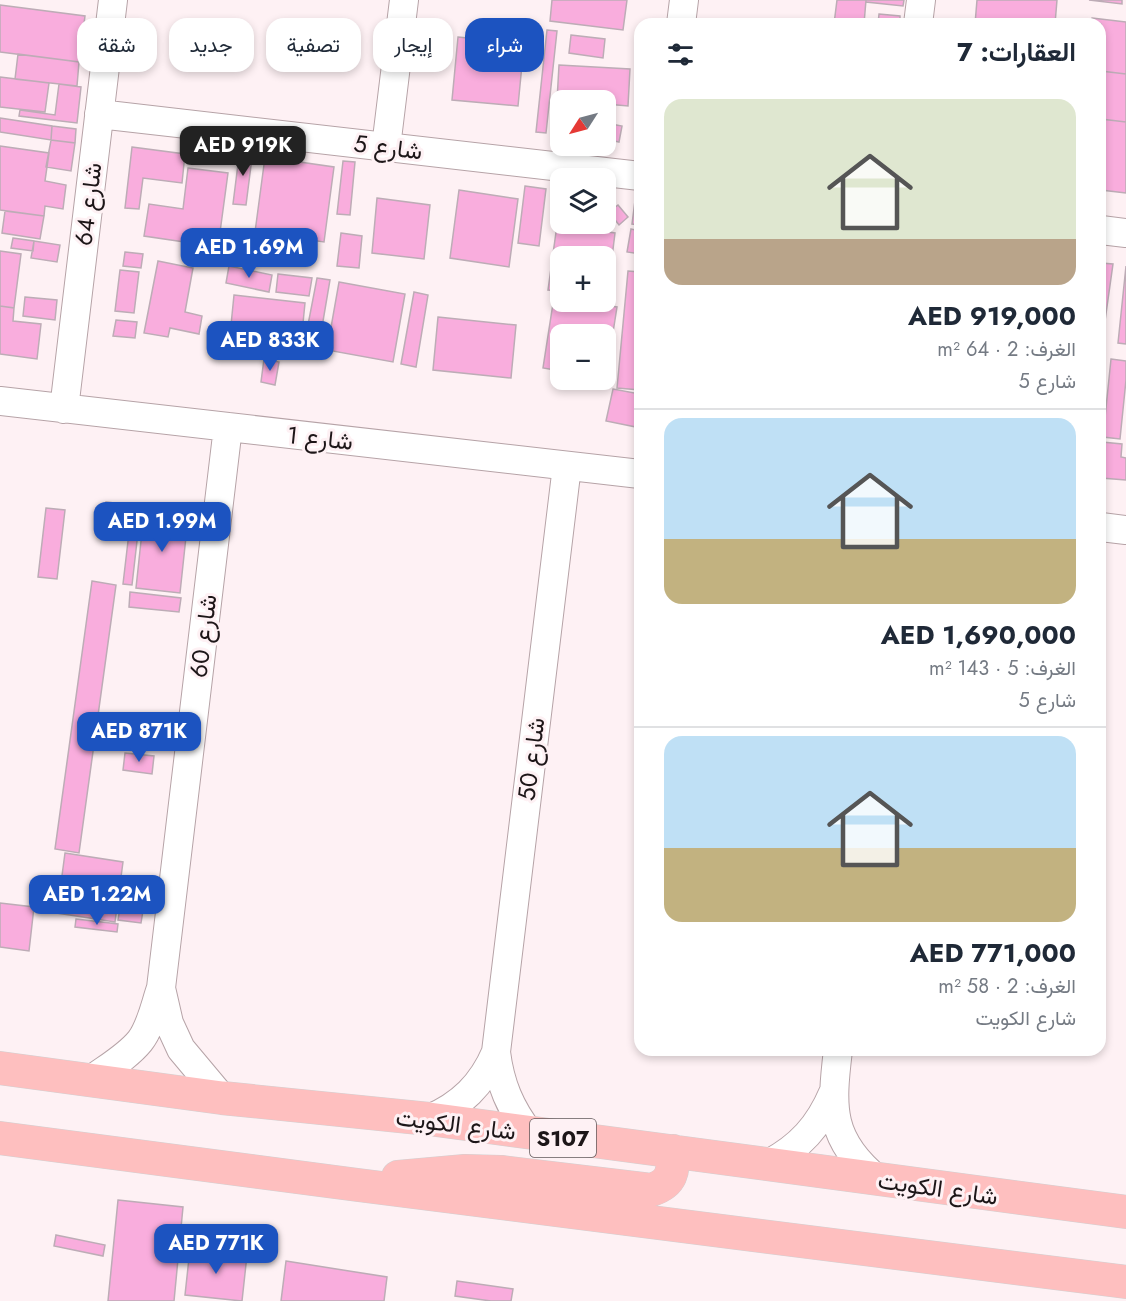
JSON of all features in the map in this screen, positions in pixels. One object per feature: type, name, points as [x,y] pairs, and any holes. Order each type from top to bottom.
[{"type":"main road","name":"شارع الكويت","points":[[0,1068],[222,1098],[429,1119],[878,1180],[1117,1205]]},
{"type":"main road","points":[[0,1137],[358,1185],[1126,1282]]},
{"type":"main road","points":[[358,1185],[393,1178],[465,1171],[501,1172],[651,1191],[662,1187],[670,1179],[673,1151]]},
{"type":"street","name":"شارع 64","points":[[64,409],[112,0]]},
{"type":"street","points":[[386,147],[404,0]]},
{"type":"street","points":[[682,18],[684,0]]},
{"type":"street","points":[[919,18],[921,0]]},
{"type":"street","name":"شارع 5","points":[[99,114],[634,175]]},
{"type":"street","points":[[1106,231],[1126,233]]},
{"type":"street","name":"شارع 1","points":[[0,402],[634,473]]},
{"type":"street","name":"شارع 60","points":[[91,1080],[141,1040],[161,988],[228,427]]},
{"type":"street","name":"شارع 50","points":[[530,1134],[510,1104],[503,1087],[496,1053],[567,466]]},
{"type":"street","points":[[1106,528],[1126,530]]},
{"type":"street","name":"شارع 60","points":[[161,988],[170,1023],[181,1049],[222,1098]]},
{"type":"street","name":"شارع 50","points":[[429,1119],[444,1113],[470,1094],[481,1081],[496,1053]]},
{"type":"street","points":[[837,1056],[833,1093],[834,1110],[845,1142],[865,1169],[878,1180]]},
{"type":"street","points":[[768,1164],[783,1156],[808,1135],[833,1093]]},
{"type":"building","points":[[552,0],[627,0],[623,30],[550,21]]},
{"type":"building","points":[[837,0],[866,0],[864,18],[835,18]]},
{"type":"building","points":[[866,0],[904,0],[903,6],[866,2]]},
{"type":"building","points":[[977,0],[1057,0],[1056,18],[976,18]]},
{"type":"building","points":[[1089,0],[1122,0],[1122,4]]},
{"type":"building","points":[[0,5],[85,16],[85,18],[77,18],[77,62],[0,52]]},
{"type":"building","points":[[879,14],[900,16],[900,18],[879,18]]},
{"type":"building","points":[[1106,20],[1126,22],[1126,74],[1106,72]]},
{"type":"building","points":[[547,30],[557,31],[546,133],[536,132]]},
{"type":"building","points":[[571,35],[605,39],[603,58],[569,53]]},
{"type":"building","points":[[458,37],[465,38],[465,72],[521,72],[518,106],[452,100]]},
{"type":"building","points":[[18,54],[77,62],[77,86],[15,79]]},
{"type":"building","points":[[559,65],[630,69],[628,106],[616,105],[616,90],[558,90]]},
{"type":"building","points":[[1106,72],[1126,74],[1126,122],[1106,120]]},
{"type":"building","points":[[0,77],[49,83],[45,112],[0,107]]},
{"type":"building","points":[[59,84],[81,87],[77,123],[19,116],[20,110],[55,115]]},
{"type":"building","points":[[0,118],[52,126],[51,140],[0,132]]},
{"type":"building","points":[[1106,120],[1126,122],[1126,193],[1106,191]]},
{"type":"building","points":[[616,125],[622,126],[619,142],[616,141]]},
{"type":"building","points":[[52,126],[76,129],[75,143],[51,140]]},
{"type":"building","points":[[51,140],[75,143],[71,171],[46,167]]},
{"type":"building","points":[[0,146],[49,153],[45,181],[66,185],[63,209],[45,206],[44,216],[0,210]]},
{"type":"building","points":[[132,147],[185,154],[182,183],[143,178],[139,209],[125,208]]},
{"type":"building","points":[[240,148],[253,150],[246,205],[233,204]]},
{"type":"building","points":[[265,157],[334,167],[324,242],[255,232]]},
{"type":"building","points":[[343,161],[355,162],[350,215],[337,214]]},
{"type":"building","points":[[188,168],[228,173],[218,247],[144,236],[149,204],[183,209]]},
{"type":"building","points":[[525,186],[546,189],[539,246],[518,243]]},
{"type":"building","points":[[459,190],[518,199],[509,267],[450,258]]},
{"type":"building","points":[[377,198],[430,205],[424,259],[372,253]]},
{"type":"building","points":[[618,205],[628,217],[619,225],[616,221]]},
{"type":"building","points":[[5,211],[44,216],[40,239],[2,233]]},
{"type":"building","points":[[631,229],[634,230],[634,253],[627,252]]},
{"type":"building","points":[[341,233],[362,236],[359,268],[337,266]]},
{"type":"building","points":[[556,234],[615,234],[613,246],[554,246]]},
{"type":"building","points":[[13,238],[34,241],[33,251],[11,248]]},
{"type":"building","points":[[34,241],[60,245],[57,262],[31,258]]},
{"type":"building","points":[[0,251],[21,254],[14,308],[0,306]]},
{"type":"building","points":[[125,252],[143,254],[141,268],[123,266]]},
{"type":"building","points":[[158,261],[193,268],[185,312],[202,316],[199,334],[170,328],[168,337],[144,333]]},
{"type":"building","points":[[1106,263],[1113,264],[1106,314]]},
{"type":"building","points":[[229,266],[272,275],[269,292],[226,283]]},
{"type":"building","points":[[1126,266],[1126,344],[1118,343]]},
{"type":"building","points":[[120,270],[139,272],[134,313],[115,311]]},
{"type":"building","points":[[628,271],[634,272],[634,389],[617,388]]},
{"type":"building","points":[[278,274],[312,278],[309,296],[276,292]]},
{"type":"building","points":[[317,278],[330,280],[321,333],[307,330]]},
{"type":"building","points":[[339,282],[405,294],[393,362],[327,350]]},
{"type":"building","points":[[414,292],[428,295],[416,367],[401,364]]},
{"type":"building","points":[[234,295],[305,303],[300,353],[229,345]]},
{"type":"building","points":[[25,297],[57,300],[55,320],[23,316]]},
{"type":"building","points":[[0,306],[14,308],[13,321],[41,324],[37,359],[0,354]]},
{"type":"building","points":[[617,307],[614,324],[550,324],[550,369],[543,368],[552,312],[616,312]]},
{"type":"building","points":[[438,317],[516,325],[511,378],[433,370]]},
{"type":"building","points":[[116,320],[137,322],[135,338],[113,336]]},
{"type":"building","points":[[264,359],[279,362],[275,385],[261,382]]},
{"type":"building","points":[[1111,359],[1126,361],[1120,439],[1106,437],[1106,408]]},
{"type":"building","points":[[613,390],[634,393],[634,427],[606,421]]},
{"type":"building","points":[[1106,442],[1122,444],[1121,457],[1126,458],[1126,480],[1106,478]]},
{"type":"building","points":[[106,502],[141,506],[132,585],[123,584],[130,524],[104,521]]},
{"type":"building","points":[[46,508],[65,510],[57,579],[38,577]]},
{"type":"building","points":[[144,513],[188,518],[180,593],[136,588]]},
{"type":"building","points":[[92,581],[116,585],[79,853],[55,849]]},
{"type":"building","points":[[130,592],[181,598],[179,612],[129,607]]},
{"type":"building","points":[[125,753],[154,756],[152,774],[123,770]]},
{"type":"building","points":[[65,853],[123,862],[115,922],[57,913]]},
{"type":"building","points":[[123,889],[146,892],[141,923],[118,920]]},
{"type":"building","points":[[0,903],[34,907],[29,951],[0,947]]},
{"type":"building","points":[[76,919],[118,924],[117,932],[75,927]]},
{"type":"building","points":[[118,1200],[183,1207],[174,1301],[108,1301]]},
{"type":"building","points":[[56,1235],[105,1245],[103,1256],[54,1246]]},
{"type":"building","points":[[190,1249],[247,1255],[242,1301],[185,1295]]},
{"type":"building","points":[[286,1261],[387,1277],[384,1301],[281,1301]]},
{"type":"building","points":[[457,1281],[513,1289],[511,1301],[455,1296]]}]
